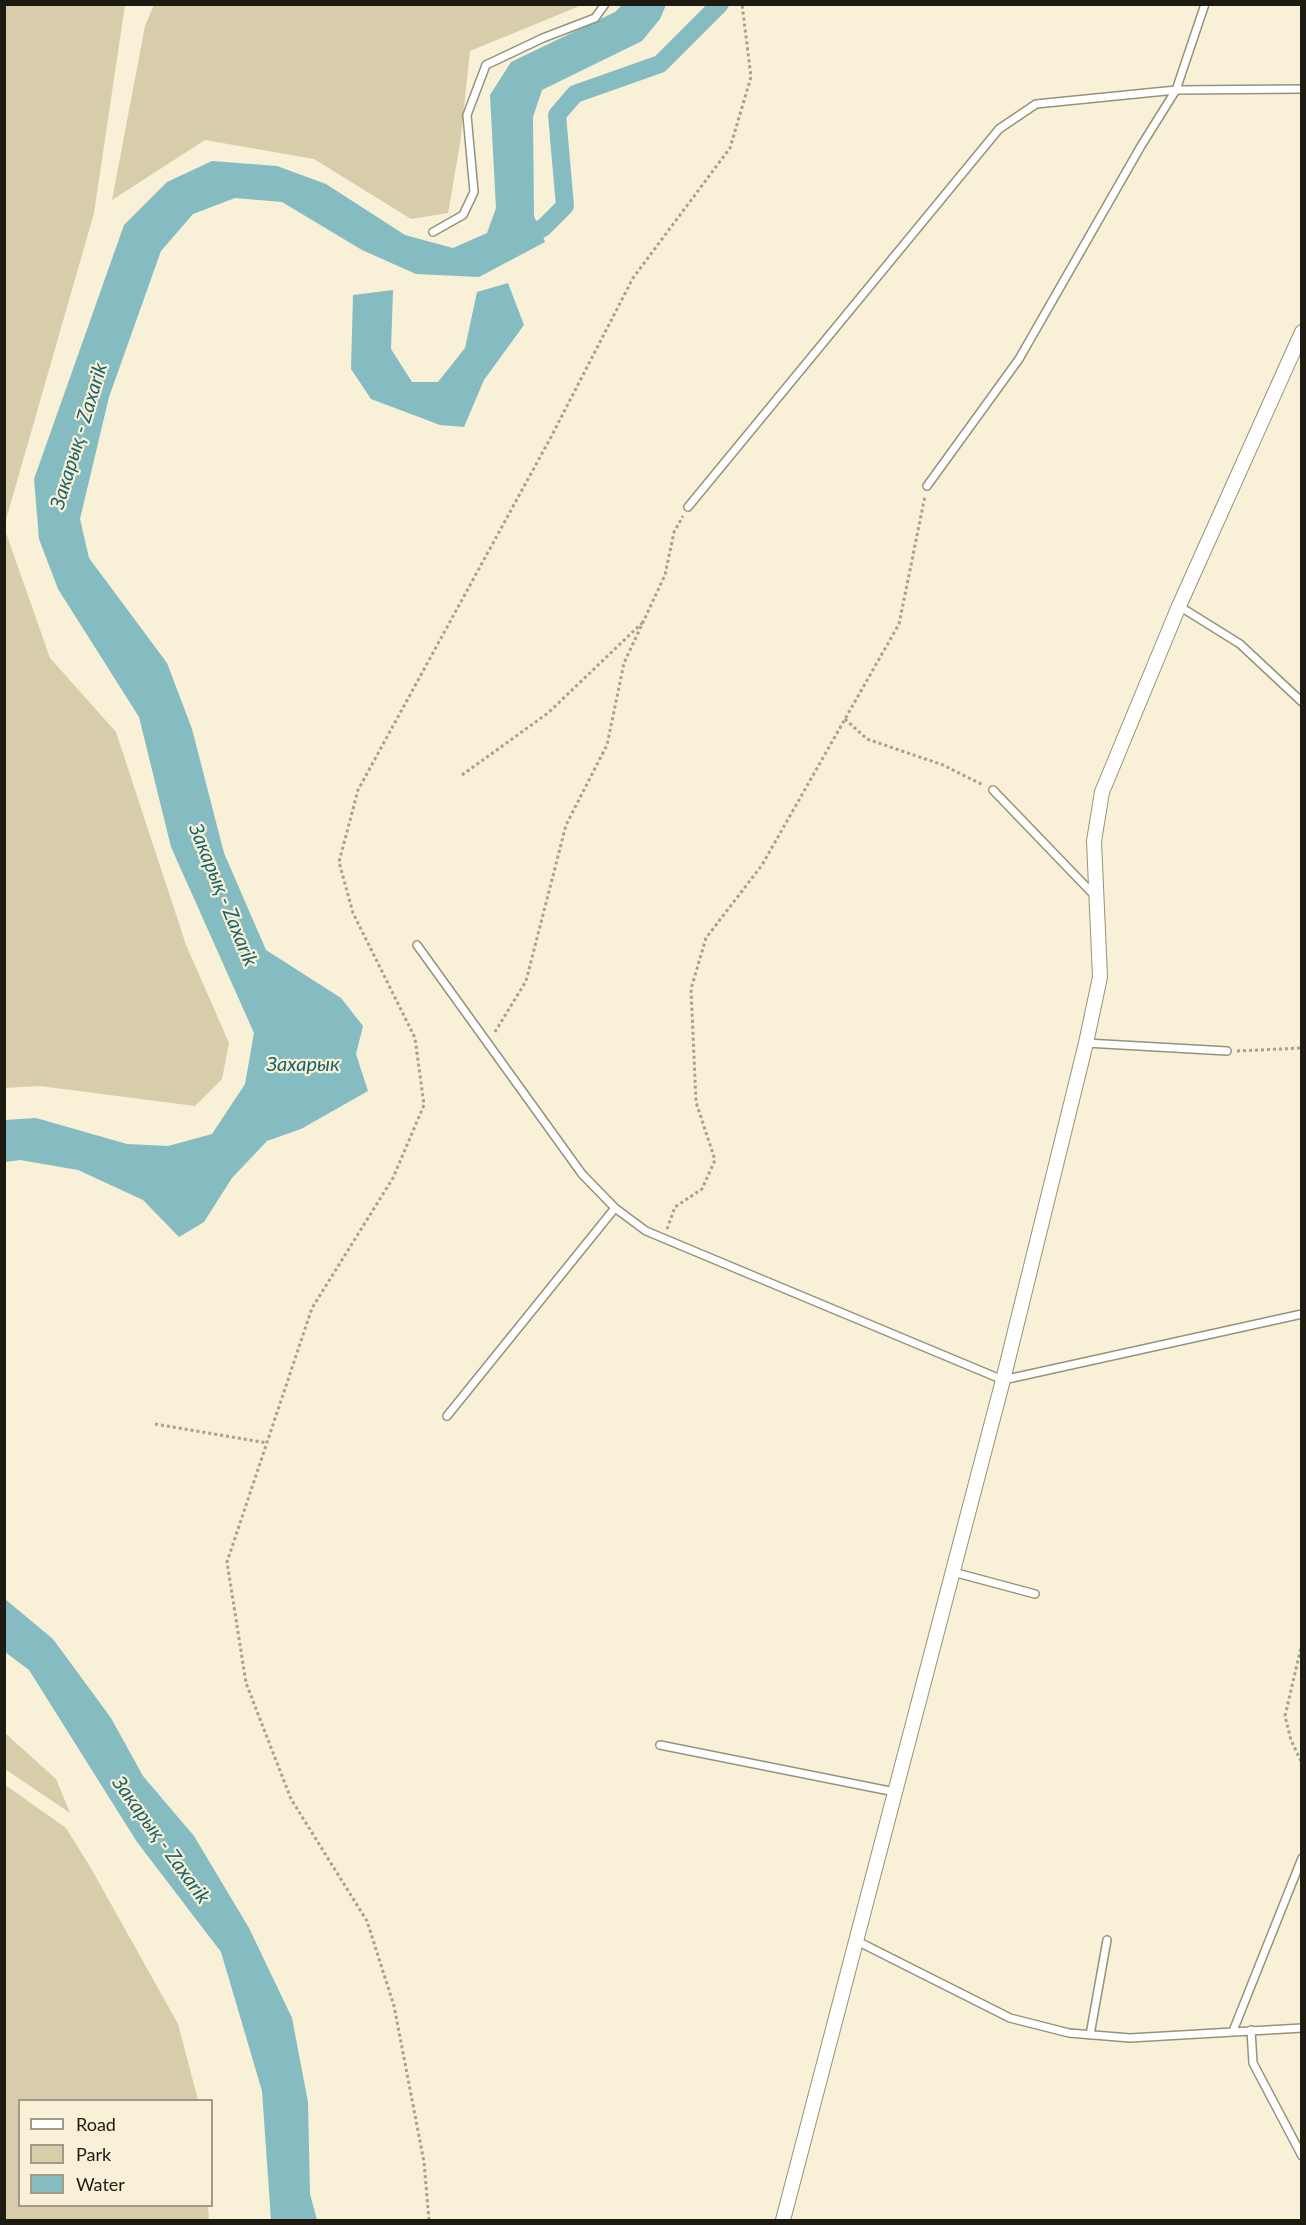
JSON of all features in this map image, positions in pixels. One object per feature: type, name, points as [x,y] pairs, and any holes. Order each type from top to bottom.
[{"type":"street","points":[[786,2219],[1003,1380],[1086,1043],[1100,977],[1094,841],[1102,792],[1179,606],[1302,332]]},
{"type":"lane","points":[[433,232],[464,215],[474,192],[467,115],[486,65],[543,38],[595,18],[605,4]]},
{"type":"lane","points":[[927,486],[1018,359],[1141,146],[1176,90],[1205,4]]},
{"type":"lane","points":[[688,507],[999,129],[1036,104],[1176,90],[1302,89]]},
{"type":"lane","points":[[1179,606],[1240,644],[1302,702]]},
{"type":"lane","points":[[993,790],[1096,897]]},
{"type":"lane","points":[[417,945],[582,1174],[615,1209],[646,1231],[1003,1380],[1302,1314]]},
{"type":"lane","points":[[1086,1043],[1227,1051]]},
{"type":"lane","points":[[447,1416],[615,1209]]},
{"type":"lane","points":[[953,1572],[1035,1594]]},
{"type":"lane","points":[[660,1745],[895,1792]]},
{"type":"lane","points":[[1233,2031],[1302,1858]]},
{"type":"lane","points":[[1090,2035],[1107,1940]]},
{"type":"lane","points":[[857,1941],[1010,2018],[1069,2033],[1130,2038],[1302,2028]]},
{"type":"lane","points":[[1251,2030],[1252,2063],[1302,2156]]},
{"type":"path","points":[[429,2220],[424,2162],[394,2006],[366,1920],[291,1799],[246,1683],[227,1562],[312,1308],[393,1178],[424,1105],[415,1038],[353,913],[339,862],[358,790],[552,437],[633,278],[730,148],[750,77],[742,4]]},
{"type":"path","points":[[663,1238],[675,1207],[702,1189],[716,1160],[696,1102],[691,989],[706,938],[762,865],[899,624],[927,486]]},
{"type":"path","points":[[488,1043],[526,981],[566,825],[607,745],[624,663],[665,575],[674,532],[688,507]]},
{"type":"path","points":[[462,775],[548,713],[643,622]]},
{"type":"path","points":[[845,719],[867,739],[943,765],[993,790]]},
{"type":"path","points":[[1227,1051],[1302,1048]]},
{"type":"path","points":[[155,1424],[267,1443]]},
{"type":"path","points":[[1302,1643],[1285,1716],[1302,1763]]},
{"type":"green space","points":[[5,4],[125,5],[94,213],[5,523]]},
{"type":"green space","points":[[154,4],[582,5],[470,51],[460,144],[448,213],[411,219],[314,159],[205,140],[112,200],[145,26]]},
{"type":"green space","points":[[5,530],[50,658],[116,732],[186,945],[229,1043],[222,1079],[195,1106],[40,1086],[5,1088]]},
{"type":"green space","points":[[5,1733],[56,1779],[70,1813],[5,1769]]},
{"type":"green space","points":[[4,1784],[66,1828],[92,1870],[178,2024],[198,2099],[18,2099],[18,2207],[208,2207],[209,2220],[5,2220]]},
{"type":"water","name":"Захарык","points":[[622,5],[666,5],[660,19],[642,41],[542,90],[533,117],[534,216],[545,242],[479,277],[416,274],[362,250],[282,202],[235,198],[193,214],[161,251],[109,397],[80,519],[89,558],[167,663],[192,729],[224,853],[266,950],[341,998],[363,1026],[356,1054],[368,1091],[301,1129],[267,1141],[232,1178],[204,1222],[179,1237],[143,1200],[78,1170],[20,1160],[5,1162],[5,1120],[36,1118],[127,1144],[168,1146],[212,1134],[245,1084],[254,1033],[171,847],[139,717],[58,589],[39,539],[34,479],[124,225],[167,182],[212,161],[277,166],[326,184],[405,235],[453,248],[487,233],[496,208],[490,95],[511,62],[615,12]]},
{"type":"water","points":[[508,283],[524,325],[484,380],[464,427],[440,425],[371,399],[351,369],[353,295],[393,290],[391,349],[412,382],[438,382],[465,348],[477,292]]},
{"type":"water","name":"Закарық - Zaxarik","points":[[5,1599],[53,1639],[111,1718],[143,1776],[194,1836],[249,1928],[292,2018],[308,2102],[310,2194],[317,2220],[271,2220],[262,2091],[221,1952],[137,1842],[29,1670],[5,1652]]},
{"type":"waterway","points":[[520,242],[544,227],[565,206],[557,115],[575,94],[660,64],[720,4]]}]
